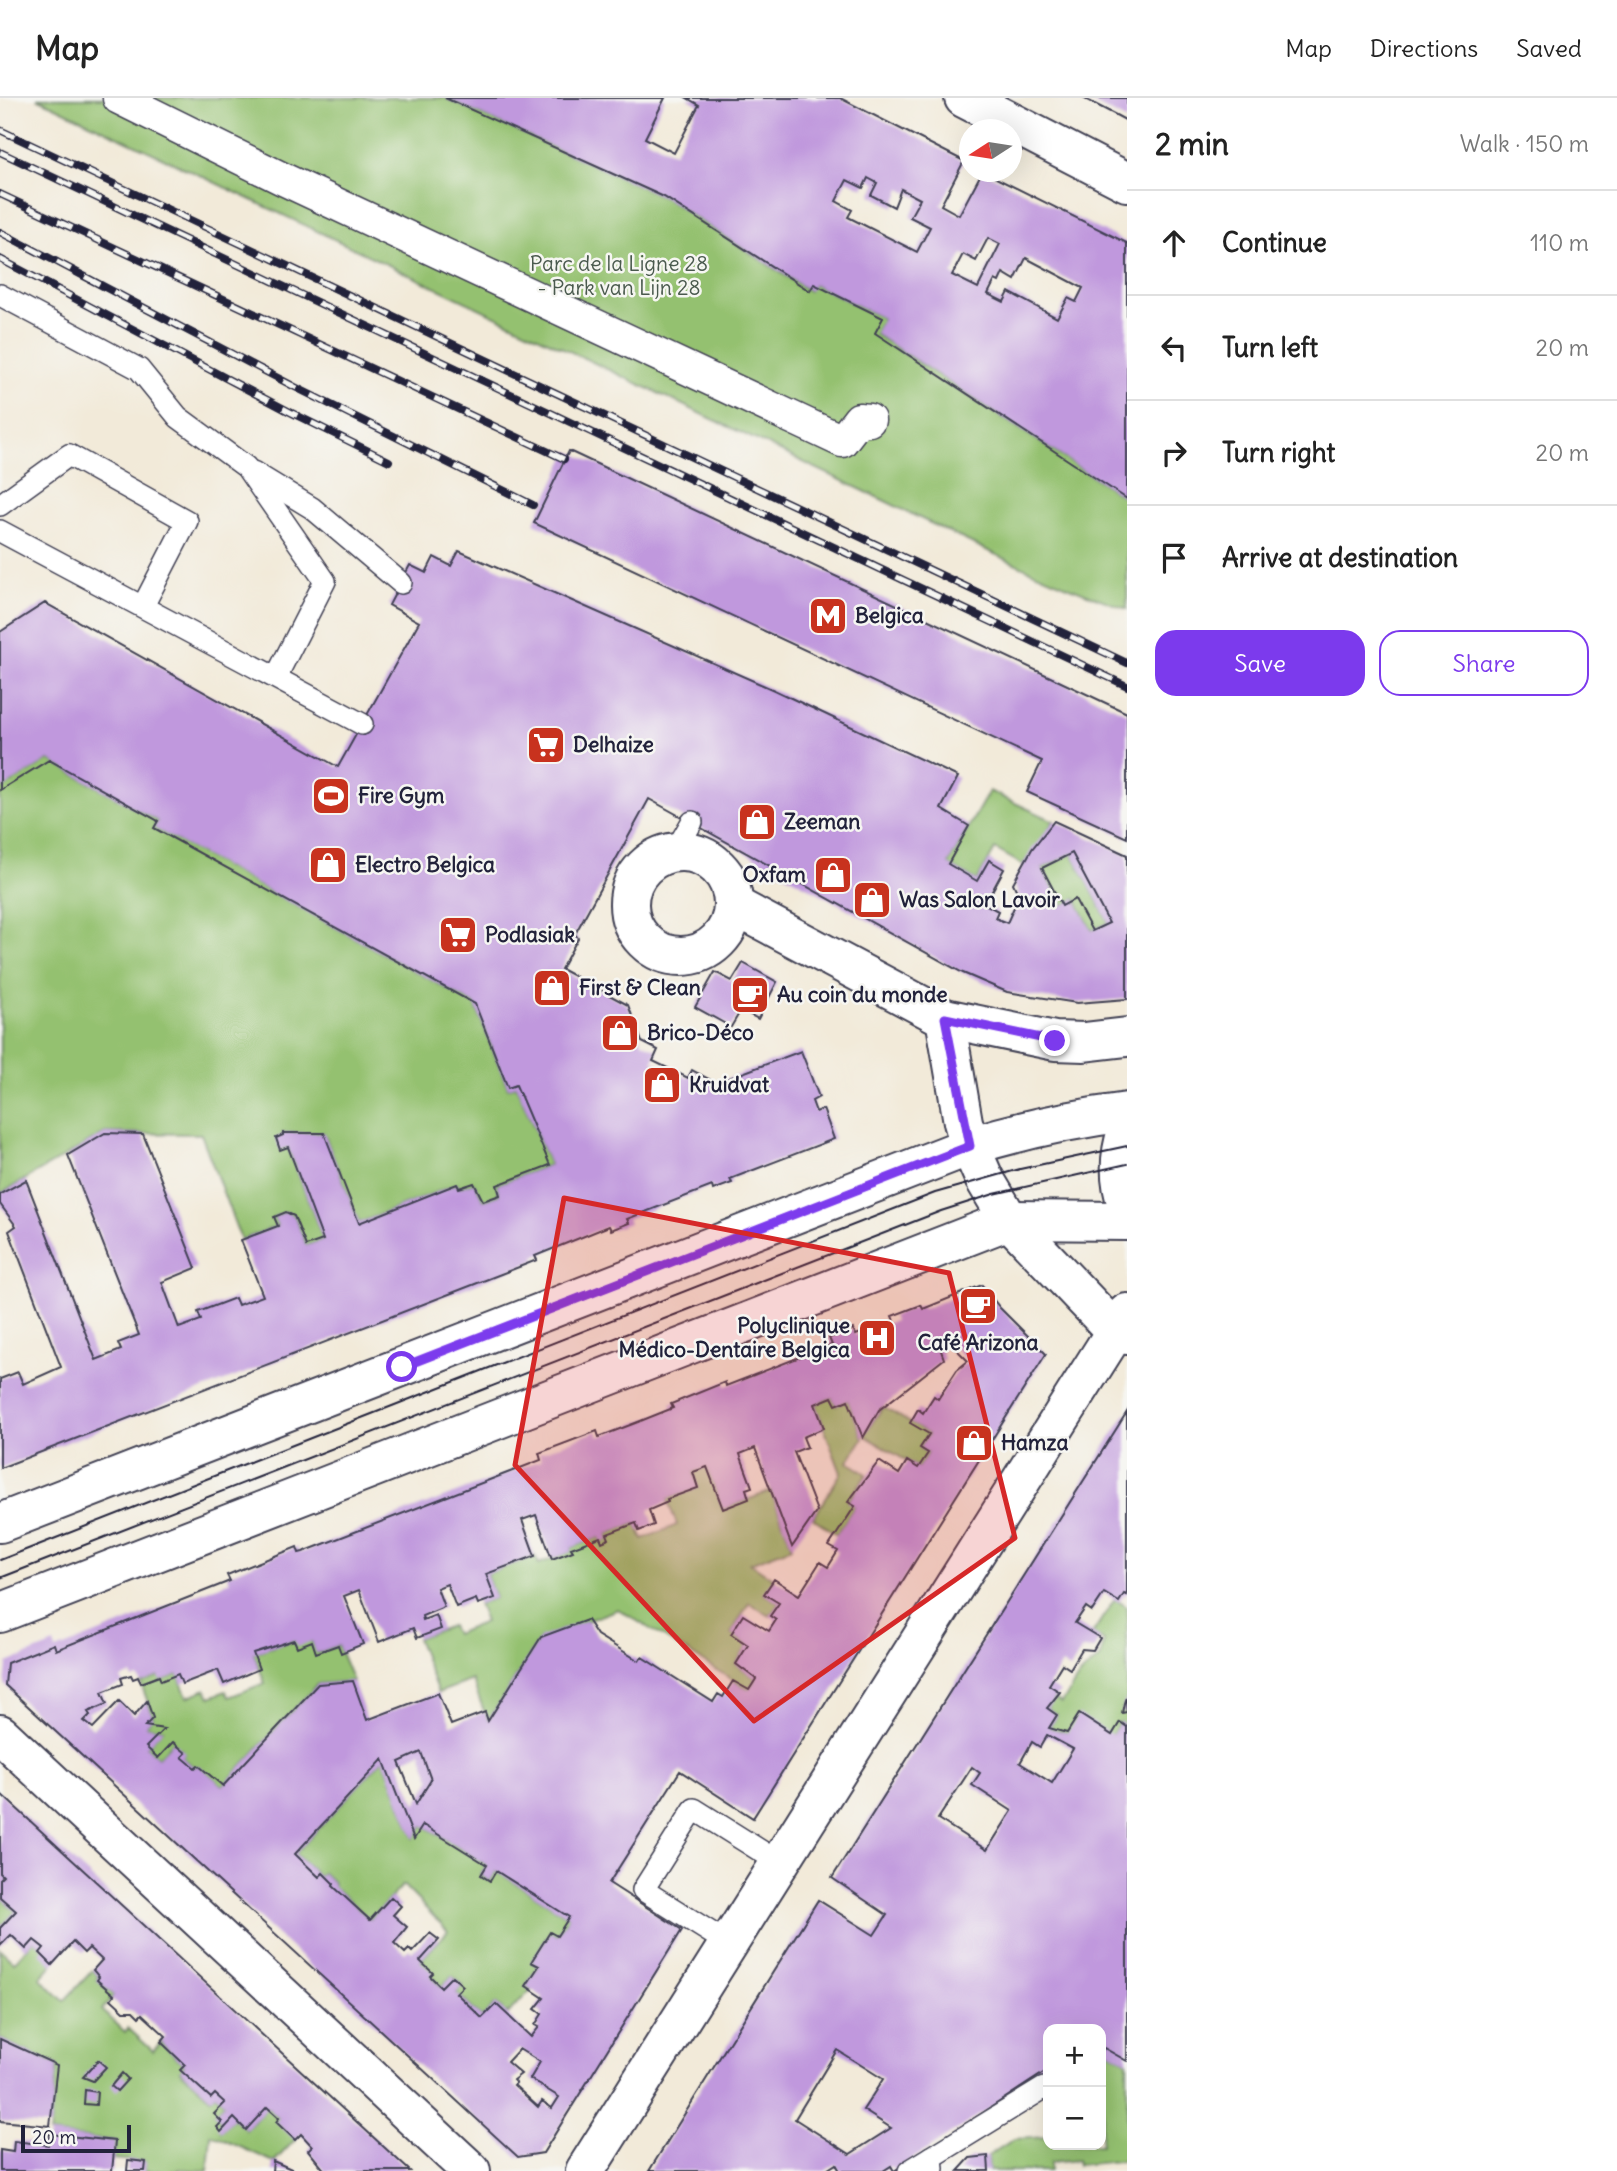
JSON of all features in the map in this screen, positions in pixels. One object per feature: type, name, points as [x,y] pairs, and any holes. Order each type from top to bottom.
[{"type":"street","points":[[119,98],[283,179],[842,441],[859,419],[869,420]]},
{"type":"street","points":[[964,98],[1127,181]]},
{"type":"street","points":[[683,837],[692,853],[709,860],[722,872],[731,887],[733,905],[730,923],[720,939],[705,951],[686,956],[668,955],[652,947],[640,935],[632,919],[629,901],[633,884],[643,869],[683,837]]},
{"type":"street","points":[[733,905],[945,1018],[1055,1041],[1084,1042],[1127,1037]]},
{"type":"street","points":[[585,2171],[1123,1327],[1009,1220],[984,1178],[970,1146],[945,1018]]},
{"type":"street","points":[[0,1523],[970,1146],[1000,1136],[1080,1118],[1127,1112]]},
{"type":"street","points":[[1127,1131],[1120,1166],[1127,1204]]},
{"type":"street","points":[[0,1613],[1009,1220],[1127,1222]]},
{"type":"street","points":[[0,1734],[471,2171]]},
{"type":"lane","points":[[0,295],[139,369],[178,417],[246,467],[312,508],[401,583]]},
{"type":"lane","points":[[0,505],[69,456],[187,521],[143,606]]},
{"type":"lane","points":[[246,467],[324,581],[276,677]]},
{"type":"lane","points":[[0,531],[362,724]]},
{"type":"lane","points":[[729,1944],[643,1891],[694,1809],[780,1863]]},
{"type":"lane","points":[[909,2171],[932,2164],[1043,2089]]},
{"type":"highlighted area","points":[[564,1198],[949,1273],[1015,1538],[754,1721],[515,1465]]},
{"type":"green space","name":"Parc de la Ligne 28 - Park van Lijn 28","points":[[37,98],[445,98],[664,197],[809,291],[814,284],[883,318],[875,334],[1127,499],[1127,609],[1034,572],[974,544]]},
{"type":"green space","points":[[49,760],[158,821],[155,828],[475,1004],[508,1088],[516,1085],[550,1165],[497,1185],[500,1195],[483,1201],[474,1183],[459,1188],[457,1184],[359,1223],[324,1133],[283,1133],[323,1240],[306,1246],[294,1216],[286,1212],[274,1217],[278,1226],[241,1240],[201,1134],[105,1133],[0,1194],[0,790]]},
{"type":"green space","points":[[989,791],[1054,821],[1023,865],[995,849],[977,881],[948,864]]},
{"type":"green space","points":[[1072,853],[1109,923],[1092,931],[1076,899],[1062,906],[1042,868]]},
{"type":"green space","points":[[832,1397],[836,1405],[848,1400],[863,1438],[848,1462],[867,1474],[848,1501],[855,1506],[837,1534],[813,1518],[841,1473],[815,1404]]},
{"type":"green space","points":[[883,1407],[929,1434],[920,1448],[928,1453],[918,1468],[864,1435]]},
{"type":"green space","points":[[707,1467],[723,1509],[771,1491],[792,1547],[750,1563],[774,1579],[764,1594],[779,1603],[770,1616],[749,1603],[731,1634],[748,1645],[736,1664],[756,1679],[749,1690],[618,1609],[541,1638],[488,1721],[472,1680],[438,1693],[417,1638],[451,1626],[455,1634],[485,1622],[478,1604],[495,1598],[486,1574],[535,1556],[539,1564],[600,1537],[602,1542],[609,1539],[607,1534],[636,1523],[643,1539],[677,1525],[667,1499],[698,1488],[693,1472]]},
{"type":"green space","points":[[1115,1599],[1127,1607],[1127,1727],[1120,1722],[1112,1735],[1067,1733],[1049,1728],[1057,1715],[1047,1708],[1053,1698],[1062,1703],[1080,1675],[1101,1657],[1104,1641],[1092,1634]]},
{"type":"green space","points":[[294,1640],[312,1641],[317,1653],[338,1645],[353,1681],[318,1684],[223,1786],[182,1757],[185,1753],[173,1742],[158,1758],[146,1747],[163,1729],[145,1726],[153,1717],[141,1683],[159,1676],[161,1681],[178,1674],[187,1697],[206,1689],[210,1697],[226,1691],[229,1697],[265,1683],[253,1653]]},
{"type":"green space","points":[[383,1759],[414,1838],[423,1825],[487,1865],[481,1875],[490,1881],[496,1871],[569,1917],[557,1936],[550,1932],[532,1962],[539,1966],[526,1986],[532,1989],[507,2014],[496,2004],[482,2018],[456,1993],[463,1985],[452,1976],[441,1987],[430,1976],[420,1961],[448,1931],[403,1885],[370,1920],[333,1886],[334,1883],[323,1873],[319,1877],[295,1854]]},
{"type":"green space","points":[[0,1897],[16,1911],[0,1928]]},
{"type":"green space","points":[[34,1940],[44,1948],[52,1965],[40,1978],[64,2001],[93,1970],[99,1977],[97,1980],[114,1995],[102,2010],[125,2032],[128,2028],[153,2051],[161,2042],[185,2065],[180,2071],[210,2098],[215,2094],[225,2103],[215,2114],[222,2122],[221,2131],[234,2118],[246,2130],[267,2107],[295,2140],[274,2162],[211,2134],[208,2171],[145,2171],[145,2162],[113,2159],[114,2141],[49,2134],[57,2065],[0,2039],[0,1949],[14,1962]]},
{"type":"green space","points":[[1106,2049],[1127,2061],[1127,2160],[1078,2165],[1077,2160],[1050,2163],[1050,2171],[989,2171],[988,2156],[1014,2139],[1043,2137],[1043,2150],[1106,2150]]},
{"type":"building","points":[[445,98],[665,98],[645,138],[674,153],[699,105],[687,98],[840,98],[959,158],[959,171],[941,205],[959,215],[977,182],[1004,182],[1127,243],[1127,499],[875,333],[883,318],[814,284],[810,291],[664,197]],"holes":[[[868,178],[877,183],[871,195],[894,207],[901,189],[920,199],[910,217],[930,227],[917,252],[848,217],[852,210],[836,201],[847,180],[863,188]],[[988,238],[1000,244],[978,288],[952,275],[963,254],[976,261]],[[1026,258],[1083,288],[1076,302],[1068,298],[1057,318],[1009,292],[1004,302],[988,294],[995,280],[999,282],[1003,273],[1015,280]]]},
{"type":"building","points":[[1083,98],[1127,98],[1127,121],[1114,114]]},
{"type":"building","points":[[569,451],[1127,713],[1127,838],[1027,792],[1042,761],[534,523]]},
{"type":"building","points":[[459,551],[774,690],[958,777],[941,809],[969,826],[948,864],[977,881],[989,860],[1004,869],[985,904],[998,911],[995,918],[1007,923],[1019,896],[1013,883],[1032,849],[1054,821],[1127,855],[1127,999],[1077,1003],[1007,992],[963,973],[649,799],[575,934],[578,938],[561,969],[628,1005],[642,1042],[658,1050],[653,1061],[688,1078],[692,1070],[716,1083],[801,1051],[819,1097],[812,1101],[816,1112],[823,1109],[834,1139],[730,1179],[732,1183],[713,1190],[712,1186],[627,1219],[629,1223],[611,1230],[609,1226],[535,1256],[537,1260],[0,1468],[0,1379],[18,1372],[23,1384],[61,1367],[9,1231],[16,1226],[0,1204],[0,1194],[26,1180],[96,1360],[121,1350],[118,1343],[139,1335],[68,1155],[105,1133],[143,1134],[196,1268],[162,1282],[179,1328],[201,1320],[198,1312],[235,1298],[238,1305],[263,1296],[241,1240],[278,1226],[274,1217],[286,1212],[294,1216],[306,1246],[323,1240],[288,1147],[280,1150],[276,1138],[283,1133],[324,1133],[359,1223],[457,1184],[459,1188],[474,1183],[483,1201],[500,1195],[497,1185],[550,1165],[516,1085],[508,1088],[475,1004],[154,828],[158,821],[49,760],[0,790],[0,632],[45,603],[338,767],[419,622],[389,605],[410,565],[426,573],[434,557],[451,566]],"holes":[[[1072,853],[1109,923],[1092,931],[1075,899],[1062,906],[1042,868]]]},
{"type":"building","points":[[743,963],[777,982],[758,1019],[741,1010],[731,1027],[695,1007],[715,972],[732,981]]},
{"type":"building","points":[[982,1285],[1000,1308],[1046,1354],[753,1818],[680,1771],[609,1883],[682,1930],[543,2153],[518,2157],[5,1685],[7,1663],[54,1644],[56,1650],[230,1581],[227,1575],[297,1547],[299,1553],[303,1552],[541,1460],[539,1453],[597,1431],[599,1437],[638,1422],[673,1408],[671,1404],[725,1382],[726,1386],[832,1345],[829,1338],[853,1329],[856,1335],[894,1321],[892,1316],[921,1305],[923,1309]],"holes":[[[948,1341],[968,1361],[957,1370],[938,1399],[934,1396],[923,1413],[918,1409],[910,1423],[929,1434],[920,1448],[928,1453],[918,1468],[907,1461],[899,1474],[879,1461],[848,1502],[855,1506],[829,1546],[838,1551],[828,1567],[820,1562],[799,1595],[774,1579],[764,1594],[779,1603],[770,1616],[776,1620],[769,1631],[743,1615],[731,1634],[748,1645],[736,1664],[756,1679],[749,1690],[733,1681],[723,1697],[718,1694],[713,1702],[642,1657],[639,1661],[597,1635],[587,1620],[541,1637],[488,1721],[485,1712],[451,1725],[438,1693],[367,1720],[353,1681],[318,1684],[223,1786],[198,1765],[195,1768],[182,1757],[186,1753],[173,1742],[158,1758],[146,1747],[164,1729],[145,1726],[153,1718],[147,1701],[134,1716],[119,1701],[93,1728],[84,1721],[90,1715],[88,1712],[107,1704],[102,1692],[123,1684],[121,1678],[131,1675],[133,1679],[138,1677],[141,1683],[159,1676],[161,1681],[178,1674],[182,1684],[218,1670],[224,1684],[259,1669],[253,1653],[294,1640],[297,1647],[312,1641],[316,1653],[338,1645],[341,1653],[363,1644],[344,1596],[359,1590],[379,1642],[413,1628],[417,1638],[441,1629],[436,1615],[423,1620],[422,1616],[444,1607],[437,1588],[447,1584],[456,1607],[476,1599],[478,1604],[495,1598],[486,1574],[535,1556],[522,1520],[536,1515],[552,1559],[600,1537],[602,1542],[609,1539],[607,1534],[636,1523],[639,1531],[654,1525],[649,1510],[668,1502],[667,1499],[698,1488],[693,1472],[707,1467],[723,1509],[749,1499],[746,1489],[752,1487],[740,1454],[755,1448],[792,1547],[817,1511],[794,1452],[807,1447],[803,1437],[824,1428],[815,1404],[832,1397],[836,1405],[848,1400],[863,1438],[879,1410],[944,1359],[939,1345]],[[421,1752],[431,1780],[416,1804],[399,1762]],[[383,1759],[414,1839],[423,1825],[487,1865],[481,1875],[490,1881],[496,1871],[569,1917],[557,1936],[550,1932],[531,1962],[539,1966],[526,1986],[544,1998],[535,2009],[542,2014],[535,2025],[539,2027],[531,2037],[496,2004],[482,2018],[456,1993],[463,1986],[452,1976],[441,1987],[430,1976],[433,1973],[420,1961],[439,1940],[430,1933],[412,1952],[409,1949],[405,1953],[394,1943],[407,1927],[393,1915],[401,1906],[391,1897],[370,1920],[333,1886],[323,1873],[319,1877],[295,1854]],[[519,2049],[540,2062],[530,2079],[559,2097],[552,2108],[542,2101],[538,2107],[514,2085],[516,2083],[513,2080],[521,2074],[507,2062]]]},
{"type":"building","points":[[1127,1412],[1127,1595],[1124,1594],[1119,1602],[1104,1593],[1092,1611],[1086,1607],[1075,1623],[1100,1638],[1093,1650],[1082,1649],[1070,1669],[1062,1664],[1049,1685],[1060,1692],[1047,1708],[1057,1715],[1049,1728],[1067,1733],[1079,1714],[1112,1735],[1120,1722],[1127,1727],[1127,2061],[1106,2049],[1106,2024],[1043,2024],[1043,2073],[894,2171],[891,2166],[883,2171],[840,2171],[836,2164],[825,2171],[649,2171],[818,1900],[874,1935],[887,1915],[832,1878]],"holes":[[[1047,1735],[1073,1749],[1052,1783],[1020,1763],[1032,1742],[1040,1747]],[[972,1767],[980,1773],[972,1785],[1012,1811],[987,1850],[938,1819]],[[837,2050],[883,2079],[863,2110],[891,2128],[850,2154],[795,2119]]]},
{"type":"building","points":[[1126,1697],[1127,1712],[1122,1713],[1124,1703]]},
{"type":"building","points":[[0,1793],[410,2171],[325,2171],[308,2150],[312,2146],[301,2134],[295,2140],[276,2122],[279,2118],[267,2107],[246,2130],[234,2118],[221,2132],[217,2127],[222,2122],[214,2114],[225,2103],[215,2094],[211,2098],[180,2070],[185,2065],[161,2042],[166,2036],[142,2014],[139,2017],[133,2011],[124,2011],[111,1999],[114,1995],[97,1980],[99,1977],[93,1970],[102,1960],[89,1948],[84,1953],[73,1942],[52,1965],[40,1953],[44,1948],[34,1940],[26,1949],[11,1935],[0,1946],[0,1928],[16,1911],[0,1897],[0,1879],[3,1876],[0,1873]]},
{"type":"building","points":[[0,2039],[57,2065],[50,2126],[0,2121]]},
{"type":"building","points":[[98,2060],[106,2067],[93,2081],[83,2077]]},
{"type":"building","points":[[122,2073],[128,2079],[117,2091],[111,2086]]},
{"type":"building","points":[[85,2090],[97,2092],[96,2105],[84,2104]]},
{"type":"building","points":[[49,2134],[115,2141],[112,2171],[0,2171],[0,2150],[13,2152],[14,2141],[48,2145]]},
{"type":"building","points":[[988,2156],[989,2171],[958,2171],[970,2158]]},
{"type":"building","points":[[128,2160],[146,2162],[145,2171],[127,2171]]},
{"type":"building","points":[[273,2161],[296,2171],[272,2171]]},
{"type":"tram line","points":[[0,1560],[935,1193],[1020,1169],[1127,1146]]},
{"type":"tram line","points":[[0,1578],[941,1211],[994,1194],[1127,1164]]},
{"type":"railway","points":[[0,130],[1127,663]]},
{"type":"railway","points":[[0,152],[1127,686]]},
{"type":"railway","points":[[0,194],[564,459]]},
{"type":"railway","points":[[0,232],[295,387],[533,505]]},
{"type":"railway","points":[[0,259],[292,413],[389,461]]},
{"type":"place","name":"Belgica","points":[[828,616]]},
{"type":"place","name":"Delhaize","points":[[546,745]]},
{"type":"place","name":"Fire Gym","points":[[331,796]]},
{"type":"place","name":"Zeeman","points":[[757,822]]},
{"type":"place","name":"Electro Belgica","points":[[328,865]]},
{"type":"place","name":"Oxfam","points":[[833,875]]},
{"type":"place","name":"Was Salon Lavoir","points":[[872,900]]},
{"type":"place","name":"Podlasiak","points":[[458,935]]},
{"type":"place","name":"First & Clean","points":[[552,988]]},
{"type":"place","name":"Au coin du monde","points":[[750,995]]},
{"type":"place","name":"Brico-Déco","points":[[620,1033]]},
{"type":"place","name":"Kruidvat","points":[[662,1085]]},
{"type":"place","name":"Café Arizona","points":[[978,1306]]},
{"type":"place","name":"Polyclinique Médico-Dentaire Belgica","points":[[877,1338]]},
{"type":"place","name":"Hamza","points":[[974,1443]]},
{"type":"route","points":[[402,1367],[970,1146],[963,1122],[945,1018],[1055,1041]]}]
